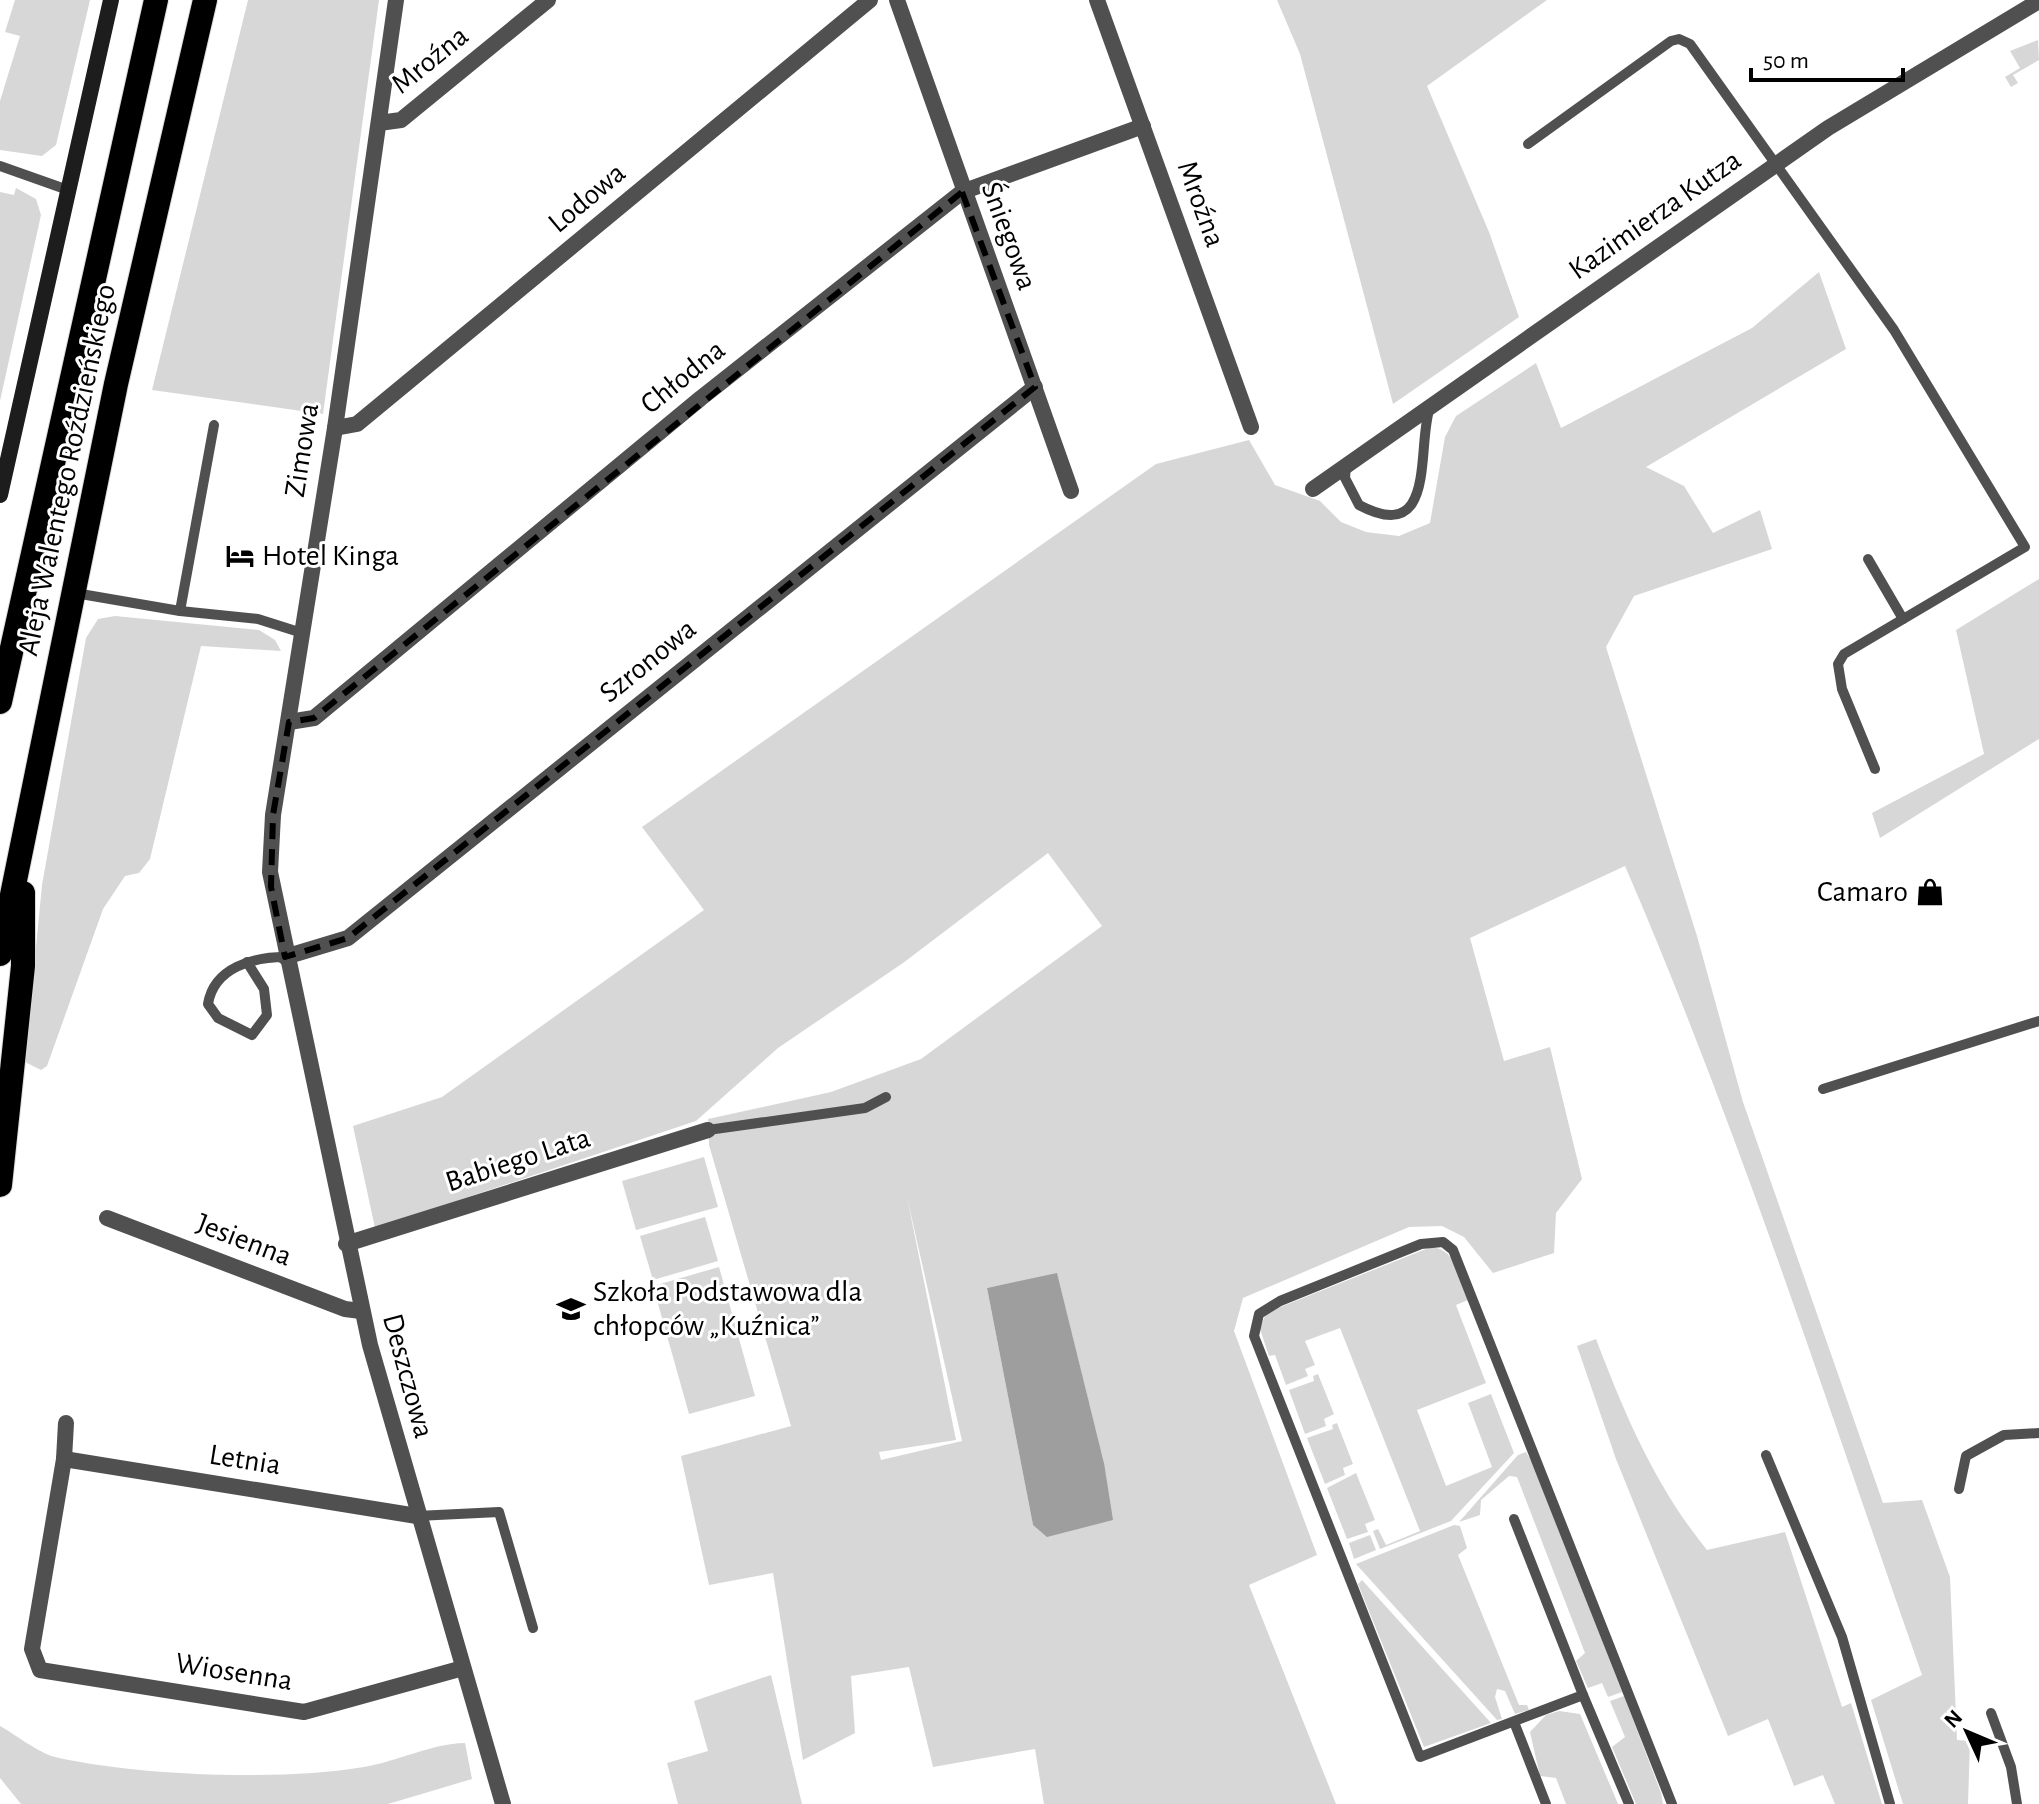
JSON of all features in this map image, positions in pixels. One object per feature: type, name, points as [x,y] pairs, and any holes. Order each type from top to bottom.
[{"type":"highway","name":"Aleja Walentego Roździeńskiego","points":[[0,702],[156,0]]},
{"type":"highway","name":"Aleja Walentego Roździeńskiego","points":[[0,954],[116,384],[205,0]]},
{"type":"highway","points":[[0,1185],[23,966],[22,839]]},
{"type":"street","name":"Aleja Walentego Roździeńskiego","points":[[0,495],[111,0]]},
{"type":"street","name":"Zimowa","points":[[285,957],[271,887],[269,853],[299,632],[335,428],[396,0]]},
{"type":"street","name":"Mroźna","points":[[379,123],[401,120],[548,0]]},
{"type":"street","name":"Lodowa","points":[[335,428],[357,424],[870,0]]},
{"type":"street","name":"Śniegowa","points":[[897,0],[962,192],[1071,491]]},
{"type":"street","name":"Mroźna","points":[[1097,0],[1251,427]]},
{"type":"street","name":"Kazimierza Kutza","points":[[1313,489],[1776,164],[1845,118],[2039,1]]},
{"type":"street","name":"Chłodna","points":[[289,722],[314,718],[701,398],[962,192],[1143,126]]},
{"type":"street","name":"Szronowa","points":[[285,957],[348,938],[1035,387]]},
{"type":"street","name":"Deszczowa","points":[[285,957],[361,1311],[417,1516],[503,1804]]},
{"type":"street","name":"Babiego Lata","points":[[346,1244],[708,1130]]},
{"type":"street","name":"Jesienna","points":[[107,1218],[345,1309],[361,1311]]},
{"type":"street","points":[[64,1459],[66,1423]]},
{"type":"street","name":"Letnia","points":[[64,1459],[417,1516]]},
{"type":"street","name":"Wiosenna","points":[[64,1459],[32,1649],[40,1670],[304,1712],[463,1668]]},
{"type":"lane","points":[[1528,144],[1671,41],[1679,39],[1694,49],[1894,330],[2025,547],[1844,654],[1838,664],[1842,689],[1875,769]]},
{"type":"lane","points":[[0,166],[68,190]]},
{"type":"lane","points":[[1346,465],[1345,478],[1359,505],[1388,516],[1401,513],[1423,484],[1423,434],[1430,406]]},
{"type":"lane","points":[[180,611],[214,425]]},
{"type":"lane","points":[[1868,559],[1903,619]]},
{"type":"lane","points":[[75,593],[180,611],[258,619],[299,632]]},
{"type":"lane","points":[[247,962],[264,989],[267,1015],[252,1035],[218,1018],[208,1004],[210,992],[231,969],[259,956],[285,957]]},
{"type":"lane","points":[[1823,1089],[2039,1022]]},
{"type":"lane","points":[[708,1130],[865,1108],[886,1097]]},
{"type":"lane","points":[[1583,1695],[1420,1757],[1254,1336],[1259,1314],[1280,1301],[1432,1241],[1443,1242],[1459,1260],[1672,1804]]},
{"type":"lane","points":[[1959,1489],[1966,1456],[2004,1435],[2039,1433]]},
{"type":"lane","points":[[1766,1455],[1842,1637],[1890,1804]]},
{"type":"lane","points":[[417,1516],[499,1512],[533,1628]]},
{"type":"lane","points":[[1514,1519],[1629,1804]]},
{"type":"lane","points":[[1991,1713],[2011,1767],[2017,1804]]},
{"type":"lane","points":[[1514,1722],[1546,1804]]},
{"type":"highlighted area","points":[[962,192],[1035,387],[348,938],[285,957],[271,887],[273,815],[289,722],[314,718]]},
{"type":"shaded area","points":[[15,0],[90,0],[56,145],[42,156],[0,150],[0,101],[20,36],[5,32]]},
{"type":"shaded area","points":[[248,0],[379,0],[323,414],[152,390]]},
{"type":"shaded area","points":[[1277,0],[1547,0],[1427,86],[1489,232],[1519,317],[1393,404],[1300,54]]},
{"type":"shaded area","points":[[2038,40],[2039,60],[2013,75],[2018,83],[2011,87],[2005,77],[2020,68],[2010,51]]},
{"type":"shaded area","points":[[16,188],[36,199],[41,215],[0,401],[0,192],[14,195]]},
{"type":"shaded area","points":[[1819,272],[1846,349],[1646,467],[1684,486],[1713,533],[1760,510],[1772,549],[1634,596],[1606,647],[1697,936],[1743,1102],[1883,1503],[1922,1500],[1950,1577],[1957,1740],[1970,1741],[1968,1804],[1903,1804],[1871,1700],[1922,1675],[1744,1167],[1667,965],[1625,866],[1470,938],[1504,1061],[1550,1047],[1582,1179],[1556,1213],[1554,1253],[1493,1273],[1464,1237],[1442,1226],[1409,1227],[1243,1298],[1234,1331],[1317,1555],[1249,1585],[1336,1804],[1044,1804],[1035,1749],[933,1767],[909,1667],[851,1676],[855,1733],[803,1760],[773,1573],[709,1585],[681,1456],[791,1426],[709,1145],[708,1119],[831,1092],[921,1059],[1102,926],[1048,853],[903,963],[778,1048],[696,1121],[375,1228],[353,1126],[442,1097],[704,910],[642,827],[1156,464],[1249,440],[1275,485],[1320,501],[1341,522],[1366,532],[1399,536],[1430,523],[1445,437],[1456,416],[1536,363],[1561,428],[1752,328]],"holes":[[[907,1197],[962,1441],[881,1460],[879,1452],[956,1440]],[[1057,1274],[1104,1463],[1033,1525],[987,1288]]]},
{"type":"shaded area","points":[[2039,579],[2039,739],[1880,838],[1872,813],[1984,754],[1956,630]]},
{"type":"shaded area","points":[[115,616],[259,630],[275,640],[281,651],[201,646],[150,859],[139,873],[125,876],[103,909],[47,1066],[41,1070],[25,1062],[42,885],[86,638],[98,619]]},
{"type":"shaded area","points":[[704,1157],[718,1207],[636,1230],[622,1181]]},
{"type":"shaded area","points":[[705,1217],[718,1261],[653,1280],[640,1236]]},
{"type":"shaded area","points":[[1431,1247],[1452,1259],[1459,1275],[1468,1300],[1456,1305],[1486,1383],[1417,1410],[1446,1486],[1492,1467],[1468,1403],[1491,1394],[1514,1453],[1451,1521],[1380,1549],[1373,1531],[1378,1529],[1386,1545],[1420,1531],[1340,1328],[1305,1341],[1315,1365],[1305,1369],[1308,1376],[1286,1385],[1275,1355],[1269,1356],[1260,1329],[1266,1313]]},
{"type":"shaded area","points":[[719,1267],[755,1396],[689,1414],[653,1286]]},
{"type":"shaded area","points":[[1057,1273],[1104,1463],[1113,1520],[1047,1537],[1033,1525],[987,1288]]},
{"type":"shaded area","points":[[1596,1339],[1643,1449],[1672,1501],[1707,1550],[1785,1532],[1842,1707],[1851,1703],[1882,1804],[1835,1804],[1823,1775],[1794,1786],[1768,1719],[1728,1736],[1616,1459],[1577,1346]]},
{"type":"shaded area","points":[[1318,1374],[1334,1414],[1324,1419],[1326,1426],[1305,1434],[1289,1390],[1314,1381],[1313,1376]]},
{"type":"shaded area","points":[[1337,1423],[1353,1464],[1343,1468],[1345,1475],[1325,1484],[1307,1438],[1333,1429],[1332,1425]]},
{"type":"shaded area","points":[[1526,1452],[1535,1467],[1622,1692],[1608,1697],[1602,1683],[1588,1688],[1576,1661],[1585,1653],[1517,1477],[1509,1476],[1481,1500],[1480,1515],[1459,1522],[1518,1455]]},
{"type":"shaded area","points":[[1356,1473],[1375,1520],[1365,1524],[1368,1532],[1347,1539],[1327,1488]]},
{"type":"shaded area","points":[[1454,1525],[1460,1526],[1467,1548],[1458,1555],[1519,1705],[1527,1705],[1529,1710],[1515,1714],[1505,1691],[1497,1689],[1495,1697],[1502,1719],[1497,1720],[1356,1564]]},
{"type":"shaded area","points":[[1370,1535],[1376,1550],[1354,1559],[1349,1543]]},
{"type":"shaded area","points":[[1362,1580],[1491,1723],[1424,1747],[1358,1584]]},
{"type":"shaded area","points":[[771,1675],[802,1804],[678,1804],[667,1763],[708,1751],[694,1701]]},
{"type":"shaded area","points":[[1624,1696],[1663,1804],[1636,1804],[1612,1747],[1625,1737],[1610,1701]]},
{"type":"shaded area","points":[[1559,1711],[1580,1714],[1618,1804],[1566,1804],[1556,1778],[1540,1776],[1530,1732],[1546,1715]]},
{"type":"shaded area","points":[[0,1726],[36,1749],[59,1758],[130,1769],[212,1774],[293,1774],[364,1767],[439,1746],[465,1743],[472,1779],[388,1804],[21,1804],[0,1778]]},
{"type":"place","name":"Hotel Kinga","points":[[240,556]]},
{"type":"place","name":"Camaro","points":[[1930,892]]},
{"type":"place","name":"Szkoła Podstawowa dla chłopców „Kuźnica”","points":[[571,1309]]}]
